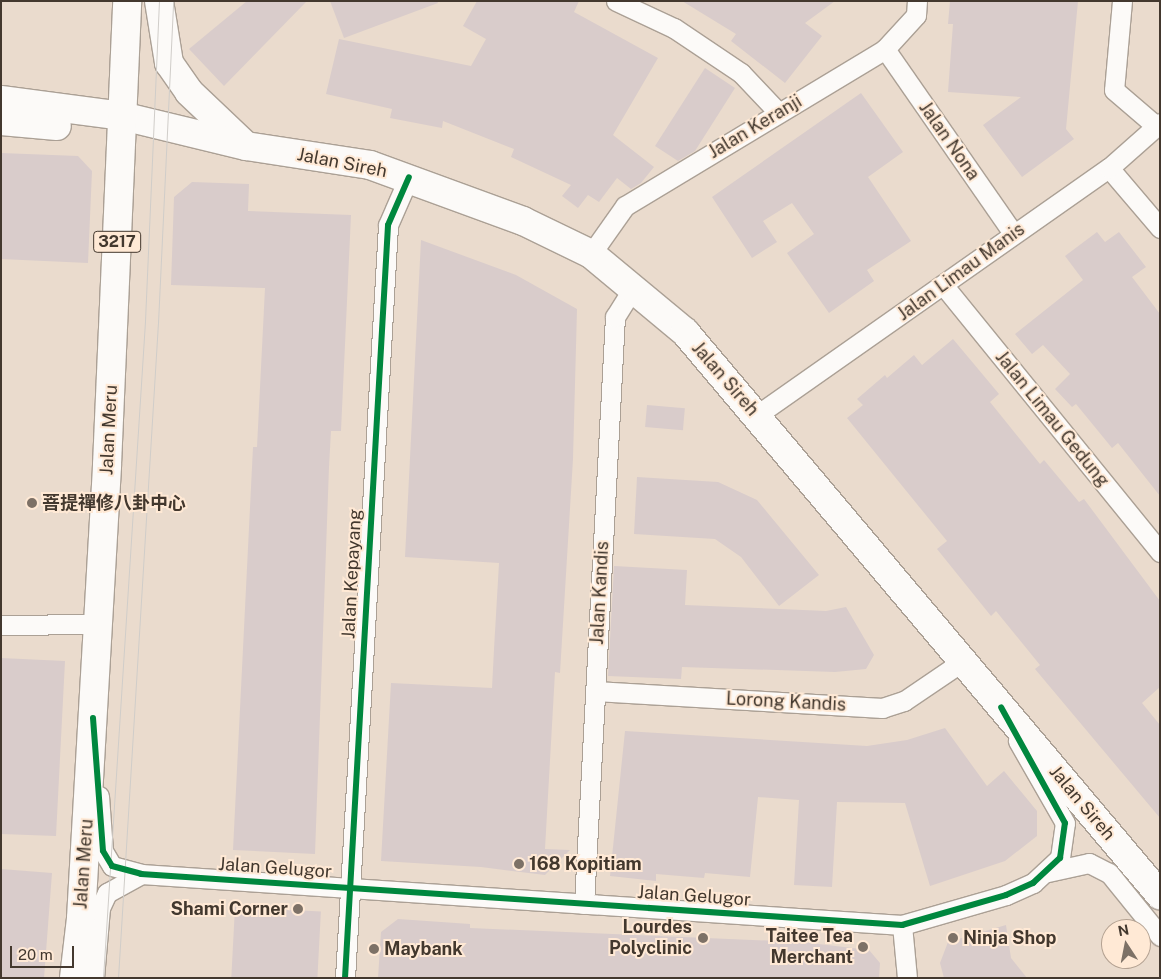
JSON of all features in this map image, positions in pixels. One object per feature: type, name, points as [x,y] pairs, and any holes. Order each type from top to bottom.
[{"type":"highway","name":"Jalan Meru","points":[[74,978],[93,718],[127,1]]},
{"type":"highway","points":[[159,1],[169,63],[195,98],[246,146]]},
{"type":"highway","points":[[1,100],[121,124]]},
{"type":"highway","points":[[1,121],[121,124]]},
{"type":"highway","name":"Jalan Sireh","points":[[121,124],[370,165],[409,177],[523,221],[591,254],[685,332],[757,415],[1160,895]]},
{"type":"street","points":[[616,1],[674,28],[741,73],[778,112]]},
{"type":"street","name":"Jalan Keranji","points":[[591,254],[625,206],[885,48],[916,15],[917,1]]},
{"type":"street","points":[[1122,1],[1114,90],[1158,124]]},
{"type":"street","name":"Jalan Nona","points":[[885,48],[1013,233]]},
{"type":"street","name":"Jalan Limau Manis","points":[[757,415],[944,286],[1013,233],[1109,168],[1158,124]]},
{"type":"street","points":[[1109,168],[1160,228]]},
{"type":"street","name":"Jalan Kepayang","points":[[345,978],[352,888],[373,440],[388,225],[409,177]]},
{"type":"street","name":"Jalan Limau Gedung","points":[[944,286],[1160,552]]},
{"type":"street","name":"Jalan Kandis","points":[[584,904],[615,317],[633,288]]},
{"type":"street","points":[[1,625],[98,624]]},
{"type":"street","name":"Lorong Kandis","points":[[595,691],[882,708],[904,700],[963,661]]},
{"type":"street","name":"Jalan Gelugor","points":[[93,718],[103,851],[112,866],[141,874],[902,925],[1006,895],[1048,872],[1060,858],[1065,823],[1002,707]]},
{"type":"street","name":"Jalan Sireh","points":[[1048,872],[1089,864],[1109,873],[1160,936]]},
{"type":"street","name":"Jalan Meru","points":[[94,978],[100,908],[107,893],[141,874]]},
{"type":"street","points":[[902,925],[906,978]]},
{"type":"building","points":[[247,1],[307,1],[224,86],[189,49]]},
{"type":"building","points":[[330,1],[437,1],[438,3],[344,38]]},
{"type":"building","points":[[477,1],[579,1],[574,12],[658,58],[613,135],[654,167],[641,183],[631,189],[617,178],[599,202],[588,195],[578,208],[562,196],[571,185],[511,157],[514,149],[443,121],[442,128],[390,118],[392,109],[326,94],[339,39],[471,66],[486,39],[463,26]]},
{"type":"building","points":[[682,1],[835,1],[805,23],[822,36],[785,83],[731,41],[736,34]]},
{"type":"building","points":[[950,1],[1078,1],[1066,129],[1074,139],[1022,177],[983,125],[1021,97],[948,92],[953,24],[948,24]]},
{"type":"building","points":[[705,68],[735,88],[695,151],[678,161],[655,146]]},
{"type":"building","points":[[861,93],[903,152],[868,177],[911,241],[867,270],[874,281],[829,313],[787,253],[814,234],[792,203],[763,221],[777,242],[752,258],[712,197]]},
{"type":"building","points":[[1,153],[78,156],[92,171],[88,263],[1,259]]},
{"type":"building","points":[[192,182],[249,184],[248,211],[351,215],[341,431],[331,431],[315,854],[233,850],[253,447],[257,447],[265,288],[171,285],[174,197]]},
{"type":"building","points":[[1097,232],[1105,242],[1119,232],[1146,267],[1132,277],[1160,314],[1160,496],[1118,443],[1112,448],[1076,404],[1072,407],[1055,389],[1070,374],[1043,345],[1032,354],[1015,334],[1083,280],[1065,256]]},
{"type":"building","points":[[421,240],[516,275],[577,309],[573,459],[560,673],[555,672],[545,849],[570,850],[545,875],[481,867],[381,861],[391,683],[492,688],[499,563],[405,557]]},
{"type":"building","points":[[953,339],[999,394],[990,402],[1040,464],[1044,460],[1079,502],[1084,499],[1160,601],[1160,687],[1142,703],[1160,725],[1160,818],[1035,669],[1040,665],[996,611],[991,616],[937,549],[947,541],[847,418],[863,405],[857,399],[885,375],[887,378],[914,355],[922,365]]},
{"type":"building","points":[[647,405],[685,408],[683,430],[645,427]]},
{"type":"building","points":[[637,477],[718,482],[757,500],[819,575],[779,606],[741,557],[715,539],[634,534]]},
{"type":"building","points":[[614,566],[687,570],[685,605],[826,611],[846,607],[874,655],[866,669],[835,672],[682,667],[681,679],[608,676]]},
{"type":"building","points":[[1,658],[65,661],[56,836],[1,834]]},
{"type":"building","points":[[945,728],[987,786],[1004,771],[1037,811],[1037,836],[1005,861],[930,886],[905,803],[837,802],[832,887],[794,885],[799,800],[758,797],[750,877],[705,873],[704,878],[656,874],[656,881],[610,876],[625,731],[867,746],[907,740]]},
{"type":"building","points":[[1,869],[52,873],[44,978],[1,978]]},
{"type":"building","points":[[235,907],[321,912],[317,978],[231,978]]},
{"type":"building","points":[[398,919],[470,924],[470,928],[802,942],[869,950],[880,963],[879,978],[378,978],[381,932]]},
{"type":"building","points":[[1006,925],[1011,958],[1027,978],[944,978],[940,963],[948,942]]},
{"type":"tram line","points":[[103,978],[145,321],[159,1]]},
{"type":"tram line","points":[[118,978],[158,323],[173,1]]},
{"type":"cycle path","points":[[345,978],[388,225],[409,177]]},
{"type":"cycle path","points":[[93,718],[103,851],[112,866],[141,874],[902,925],[1006,895],[1033,883],[1060,858],[1065,823],[1001,707]]},
{"type":"place","name":"菩提禪修八卦中心","points":[[32,503]]},
{"type":"place","name":"168 Kopitiam","points":[[519,864]]},
{"type":"place","name":"Shami Corner","points":[[298,909]]},
{"type":"place","name":"Lourdes Polyclinic","points":[[703,938]]},
{"type":"place","name":"Ninja Shop","points":[[953,938]]},
{"type":"place","name":"Taitee Tea Merchant","points":[[863,947]]},
{"type":"place","name":"Maybank","points":[[374,949]]}]
